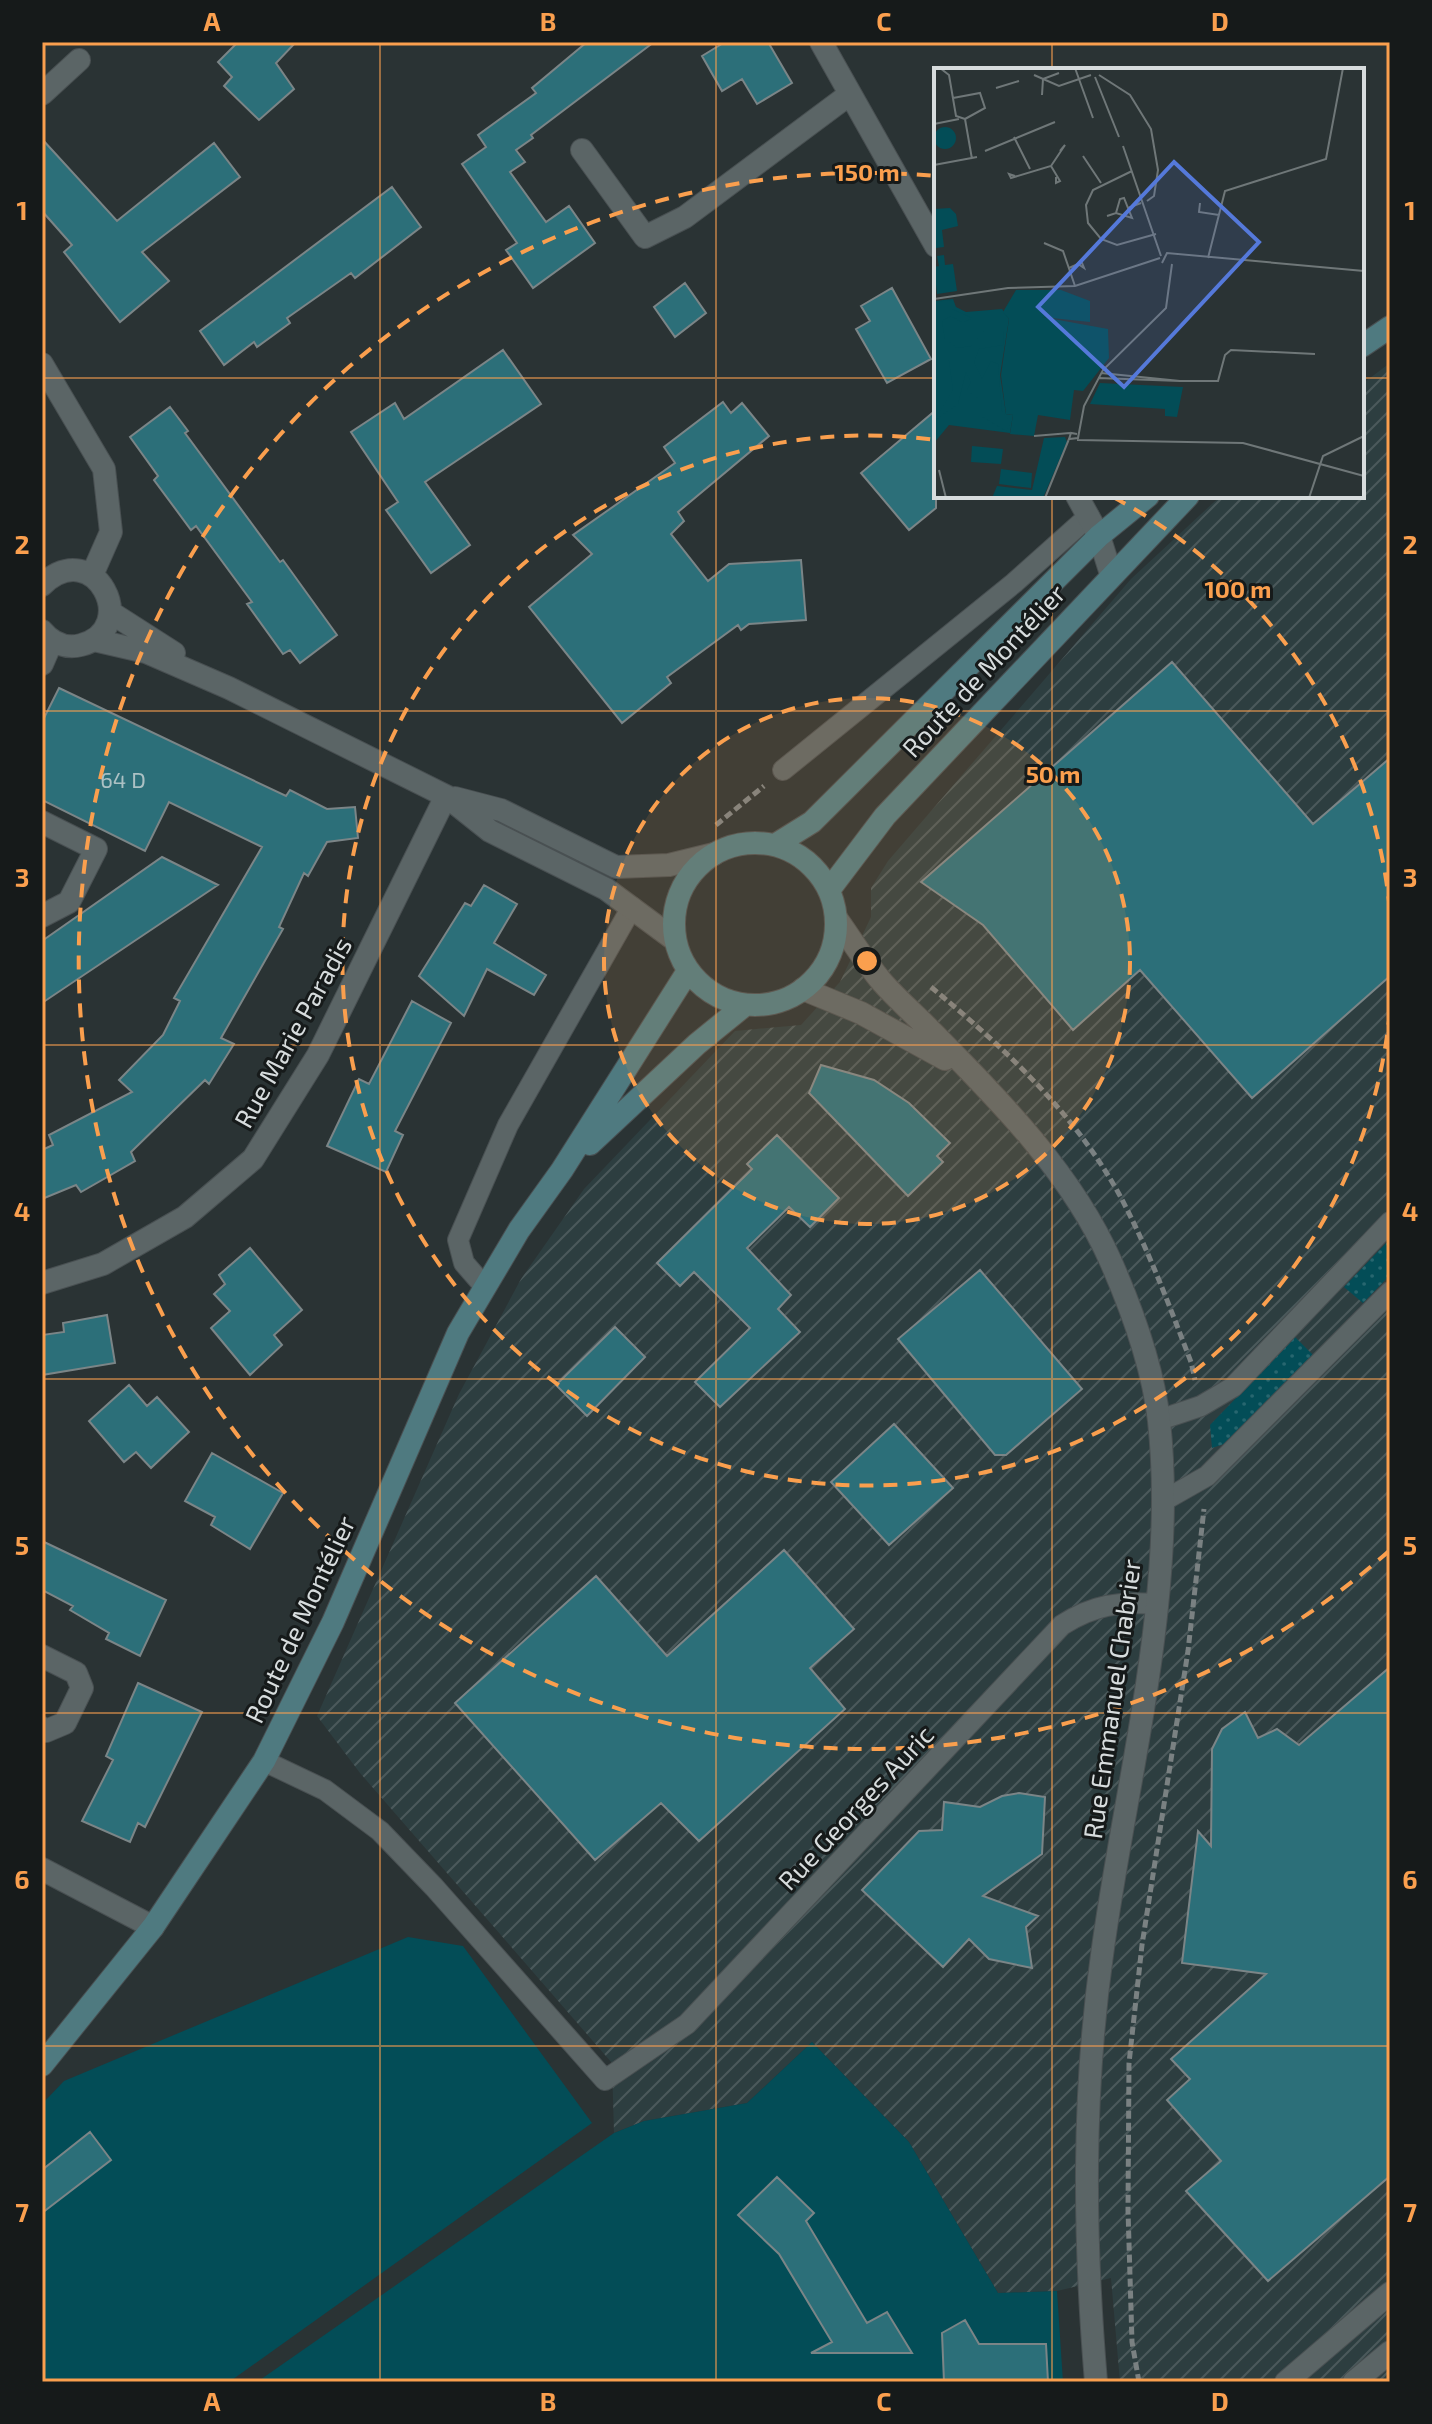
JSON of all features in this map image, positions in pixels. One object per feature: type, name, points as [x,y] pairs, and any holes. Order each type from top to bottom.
[{"type":"main road","points":[[1364,345],[1390,327]]},
{"type":"main road","name":"Route de Montélier","points":[[803,989],[785,1000],[745,1005],[713,994],[688,971],[675,940],[673,915],[680,891],[694,870],[714,854],[754,842],[775,845],[812,822],[1094,526],[1144,498]]},
{"type":"main road","name":"Route de Montélier","points":[[829,890],[885,816],[1186,498]]},
{"type":"main road","points":[[775,845],[797,854],[816,870],[829,890],[836,918],[833,945],[822,970],[803,989]]},
{"type":"main road","name":"Route de Montélier","points":[[42,2065],[153,1927],[264,1761],[333,1622],[434,1382],[484,1286],[562,1170],[688,971]]},
{"type":"main road","name":"Route de Montélier","points":[[562,1170],[697,1044],[745,1005]]},
{"type":"street","points":[[821,42],[934,242]]},
{"type":"street","points":[[42,94],[79,60]]},
{"type":"street","points":[[582,150],[645,237],[685,217],[850,94]]},
{"type":"street","points":[[42,364],[104,469],[111,532],[92,575]]},
{"type":"street","points":[[1078,498],[1094,526],[1111,574]]},
{"type":"street","points":[[42,664],[47,636],[73,647],[94,640],[105,628],[110,612],[106,591],[92,575],[66,570],[45,579]]},
{"type":"street","points":[[110,612],[229,688]]},
{"type":"street","points":[[94,640],[146,652],[229,688],[446,796],[490,831],[606,889],[675,940]]},
{"type":"street","points":[[446,796],[501,810],[616,867],[669,865],[714,854]]},
{"type":"street","name":"Rue Marie Paradis","points":[[42,1283],[103,1264],[185,1217],[253,1159],[318,1055],[446,796]]},
{"type":"street","points":[[42,822],[96,849],[69,902],[42,916]]},
{"type":"street","name":"Rue Emmanuel Chabrier","points":[[836,918],[882,982],[1020,1125],[1087,1215],[1111,1262],[1134,1322],[1159,1420],[1163,1501],[1156,1604],[1101,1957],[1087,2093],[1086,2195],[1096,2382]]},
{"type":"street","name":"Rue Emmanuel Chabrier","points":[[803,989],[918,1041],[973,1077]]},
{"type":"street","points":[[42,1656],[76,1673],[82,1688],[65,1723],[46,1731],[42,1728]]},
{"type":"street","points":[[42,1869],[153,1927]]},
{"type":"street","points":[[1286,2382],[1390,2293]]},
{"type":"street","points":[[1354,2382],[1390,2352]]},
{"type":"lane","points":[[783,770],[1014,583],[1094,526]]},
{"type":"lane","points":[[484,1286],[464,1263],[458,1240],[508,1125],[632,907]]},
{"type":"lane","points":[[1159,1420],[1201,1406],[1233,1387],[1390,1222]]},
{"type":"lane","points":[[1163,1501],[1207,1476],[1390,1292]]},
{"type":"lane","name":"Rue Georges Auric","points":[[264,1761],[325,1790],[380,1831],[434,1887],[605,2080],[687,2024],[1062,1625],[1084,1611],[1110,1604],[1156,1604]]},
{"type":"path","points":[[920,977],[994,1039],[1032,1077],[1117,1191],[1144,1244],[1191,1362],[1201,1406]]},
{"type":"path","points":[[1139,2382],[1132,2342],[1128,2224],[1129,2063],[1142,1945],[1188,1651],[1207,1476]]},
{"type":"shaded area","points":[[1390,363],[1390,2382],[1120,2382],[1111,2278],[1057,2291],[998,2293],[909,2142],[812,2042],[747,2103],[644,2121],[614,2133],[612,2063],[360,1773],[317,1716],[459,1394],[521,1279],[584,1189],[735,1031],[801,1025],[840,982],[871,917],[871,888],[888,861],[1131,579],[1213,503],[1219,498],[1364,498],[1364,382]]},
{"type":"shaded area","points":[[1390,1239],[1390,1275],[1363,1303],[1344,1287]]},
{"type":"shaded area","points":[[1295,1337],[1314,1356],[1227,1443],[1212,1448],[1210,1425]]},
{"type":"shaded area","points":[[408,1937],[463,1946],[592,2123],[229,2382],[42,2382],[42,2104],[64,2081]]},
{"type":"shaded area","points":[[812,2042],[909,2142],[998,2293],[1057,2291],[1063,2382],[257,2382],[614,2133],[644,2121],[747,2103]]},
{"type":"building","points":[[238,42],[296,42],[276,63],[294,89],[259,120],[224,86],[232,77],[218,62]]},
{"type":"building","points":[[587,42],[654,42],[531,135],[533,138],[516,150],[525,162],[510,172],[546,222],[569,206],[595,243],[533,288],[506,250],[517,243],[462,164],[486,147],[478,135],[536,93],[532,88]]},
{"type":"building","points":[[725,42],[768,42],[792,83],[757,104],[742,79],[722,91],[702,56]]},
{"type":"building","points":[[42,139],[117,221],[214,143],[240,177],[142,252],[169,281],[120,322],[64,252],[72,245],[42,211]]},
{"type":"building","points":[[392,187],[421,227],[355,278],[351,273],[287,318],[290,323],[257,347],[254,342],[224,365],[200,331]]},
{"type":"building","points":[[685,283],[706,313],[675,337],[654,307]]},
{"type":"building","points":[[892,288],[931,359],[887,383],[856,329],[870,321],[861,306]]},
{"type":"building","points":[[503,350],[541,404],[425,482],[470,545],[431,573],[386,510],[398,502],[351,432],[395,403],[404,419]]},
{"type":"building","points":[[723,402],[731,413],[742,403],[769,436],[678,512],[684,521],[671,534],[708,581],[729,564],[801,560],[806,620],[749,624],[741,630],[738,625],[667,677],[671,683],[622,723],[529,607],[592,554],[573,535],[675,463],[664,447]]},
{"type":"building","points":[[170,407],[188,431],[185,433],[337,635],[300,663],[290,650],[283,654],[247,604],[252,602],[196,526],[191,530],[154,480],[158,476],[130,437]]},
{"type":"building","points":[[934,412],[936,508],[909,530],[861,473]]},
{"type":"building","points":[[1172,662],[1313,824],[1390,758],[1390,976],[1252,1098],[1140,970],[1073,1030],[983,925],[921,882]]},
{"type":"building","points":[[59,688],[286,796],[290,790],[327,809],[355,807],[358,838],[327,842],[308,876],[304,873],[279,927],[283,929],[221,1038],[234,1044],[209,1084],[205,1080],[131,1152],[135,1161],[81,1192],[76,1185],[42,1199],[42,1150],[53,1145],[49,1135],[132,1092],[119,1080],[163,1035],[180,1001],[174,998],[262,847],[169,802],[145,851],[42,800],[42,722]]},
{"type":"building","points":[[162,857],[218,885],[42,1003],[42,941]]},
{"type":"building","points":[[484,885],[517,904],[494,943],[546,975],[534,995],[487,969],[464,1016],[419,976],[465,903],[471,906]]},
{"type":"building","points":[[412,1001],[451,1023],[395,1131],[403,1135],[386,1172],[327,1146],[359,1079],[369,1084]]},
{"type":"building","points":[[821,1065],[874,1080],[909,1103],[950,1143],[937,1156],[943,1162],[908,1196],[809,1093]]},
{"type":"building","points":[[777,1135],[839,1198],[810,1227],[789,1207],[747,1248],[791,1295],[778,1309],[800,1332],[720,1407],[695,1382],[750,1328],[694,1272],[680,1286],[657,1263],[752,1169],[747,1164]]},
{"type":"building","points":[[250,1248],[302,1310],[274,1335],[282,1345],[250,1375],[211,1328],[230,1311],[214,1294],[225,1284],[219,1275]]},
{"type":"building","points":[[980,1270],[1082,1389],[1006,1455],[995,1455],[898,1339]]},
{"type":"building","points":[[107,1315],[115,1363],[42,1375],[42,1335],[64,1332],[63,1323]]},
{"type":"building","points":[[615,1327],[645,1357],[587,1416],[556,1385]]},
{"type":"building","points":[[129,1385],[147,1406],[157,1397],[189,1432],[151,1468],[136,1452],[124,1462],[89,1421]]},
{"type":"building","points":[[894,1424],[953,1488],[889,1545],[831,1482]]},
{"type":"building","points":[[212,1453],[283,1493],[250,1549],[211,1525],[215,1517],[185,1501]]},
{"type":"building","points":[[42,1541],[166,1600],[140,1656],[106,1639],[109,1633],[70,1610],[73,1606],[42,1590]]},
{"type":"building","points":[[784,1550],[854,1629],[810,1668],[845,1709],[699,1841],[661,1803],[595,1860],[455,1703],[596,1576],[667,1656]]},
{"type":"building","points":[[1390,1667],[1390,2176],[1268,2281],[1186,2191],[1221,2161],[1167,2100],[1190,2079],[1171,2059],[1266,1974],[1182,1963],[1198,1831],[1211,1846],[1212,1749],[1222,1729],[1245,1712],[1258,1738],[1277,1729],[1299,1745]]},
{"type":"building","points":[[138,1683],[202,1712],[145,1827],[138,1823],[130,1842],[82,1821],[113,1760],[106,1756]]},
{"type":"building","points":[[1019,1793],[1045,1797],[1042,1854],[983,1896],[1038,1916],[1026,1927],[1032,1968],[989,1959],[969,1939],[943,1967],[862,1890],[919,1831],[942,1830],[944,1802],[980,1807],[1002,1796]]},
{"type":"building","points":[[90,2132],[111,2160],[42,2213],[42,2170]]},
{"type":"building","points":[[777,2177],[814,2213],[806,2221],[867,2323],[887,2312],[912,2353],[811,2353],[832,2342],[779,2254],[738,2215]]},
{"type":"building","points":[[965,2320],[979,2344],[1046,2344],[1048,2382],[944,2382],[942,2333]]}]
